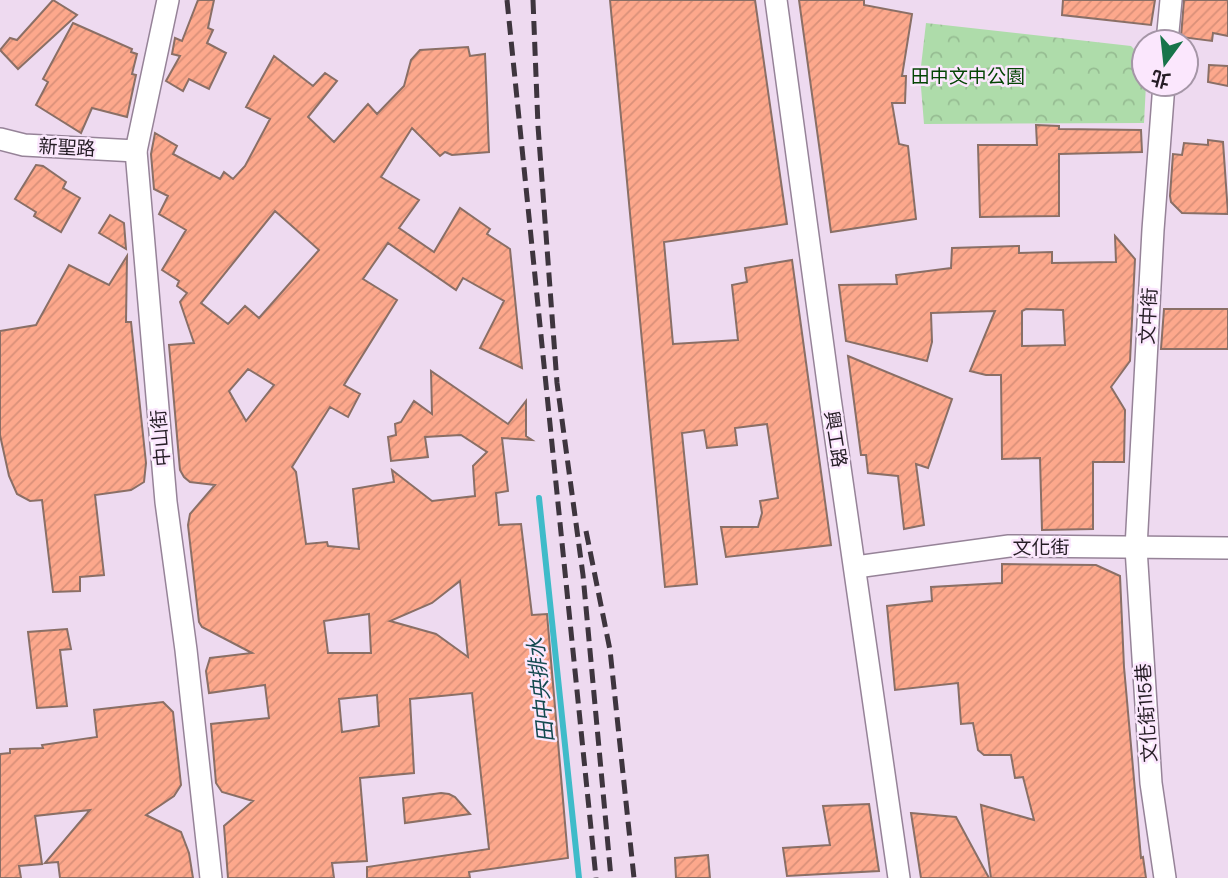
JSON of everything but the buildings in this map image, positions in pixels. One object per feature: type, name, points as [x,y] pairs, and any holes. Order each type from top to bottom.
[{"type":"street","name":"中山街","points":[[168,0],[136,151],[166,502],[186,650],[211,878]]},
{"type":"street","name":"興工路","points":[[776,0],[899,878]]},
{"type":"street","points":[[1168,28],[1171,0]]},
{"type":"street","name":"文中街","points":[[1136,548],[1163,98]]},
{"type":"street","name":"新聖路","points":[[0,139],[24,145],[136,151]]},
{"type":"street","name":"文化街","points":[[856,567],[1009,545],[1228,548]]},
{"type":"street","name":"文化街115巷","points":[[1136,548],[1151,783],[1165,878]]},
{"type":"green space","name":"田中文中公園","points":[[926,23],[1130,46],[1130,98],[1145,98],[1144,123],[924,124],[920,75]]},
{"type":"waterway","name":"田中央排水","points":[[539,498],[579,878]]},
{"type":"railway","points":[[507,0],[596,878]]},
{"type":"railway","points":[[533,0],[538,126],[557,383],[583,575],[611,878]]},
{"type":"railway","points":[[586,531],[610,650],[634,878]]}]
